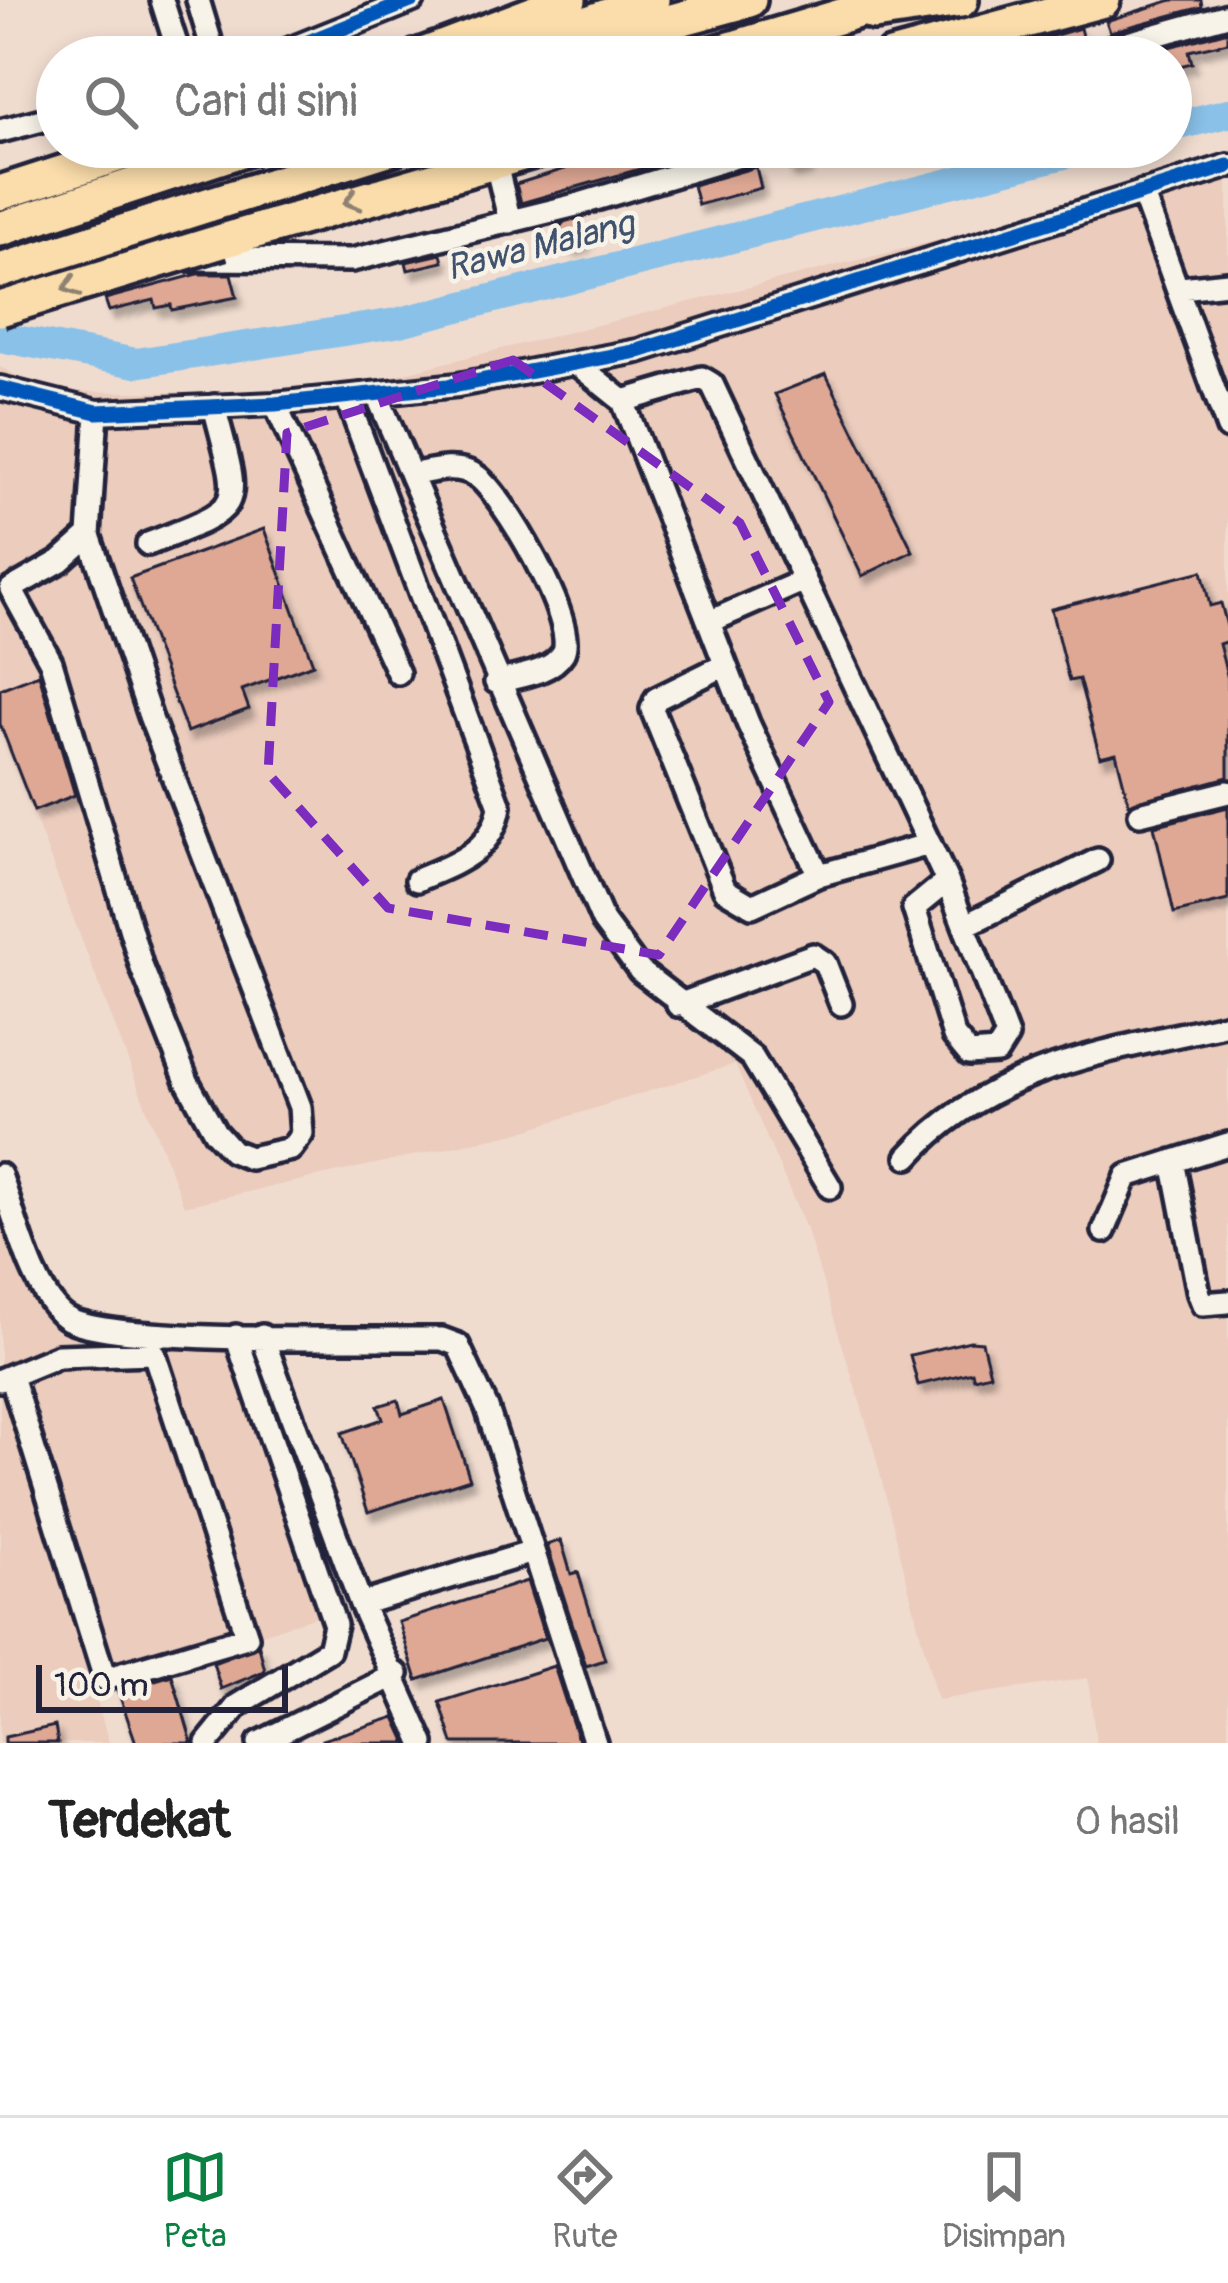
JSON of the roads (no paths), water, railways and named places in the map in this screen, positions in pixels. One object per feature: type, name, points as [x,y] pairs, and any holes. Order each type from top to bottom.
[{"type":"highway","points":[[474,36],[569,0]]},
{"type":"highway","points":[[551,36],[652,0]]},
{"type":"highway","points":[[617,36],[749,0]]},
{"type":"highway","points":[[775,36],[895,0]]},
{"type":"highway","points":[[837,18],[962,0]]},
{"type":"highway","points":[[969,36],[1103,0]]},
{"type":"highway","points":[[0,193],[77,168]]},
{"type":"highway","points":[[0,229],[186,168]]},
{"type":"highway","points":[[0,271],[327,168]]},
{"type":"highway","points":[[0,309],[468,168]]},
{"type":"street","points":[[162,0],[173,36]]},
{"type":"street","points":[[198,0],[209,36]]},
{"type":"street","points":[[323,36],[413,0]]},
{"type":"street","points":[[1152,36],[1228,15]]},
{"type":"street","points":[[4,126],[36,120]]},
{"type":"street","points":[[0,388],[97,412],[377,395],[577,364],[638,351],[1228,166]]},
{"type":"street","points":[[497,168],[509,222]]},
{"type":"street","points":[[0,248],[267,263],[352,260],[509,222],[696,168]]},
{"type":"street","points":[[1142,192],[1181,288],[1228,428]]},
{"type":"street","points":[[1181,288],[1228,283]]},
{"type":"street","points":[[577,364],[622,401],[725,665],[819,874]]},
{"type":"street","points":[[622,401],[708,380],[968,924],[1007,1036],[997,1052],[969,1054],[954,1036],[914,908],[947,881]]},
{"type":"street","points":[[377,395],[602,921],[640,971],[678,1005],[752,1057],[830,1187]]},
{"type":"street","points":[[347,398],[500,806],[497,824],[483,847],[417,880]]},
{"type":"street","points":[[275,404],[398,673]]},
{"type":"street","points":[[148,544],[220,516],[231,498],[232,476],[214,406]]},
{"type":"street","points":[[89,535],[60,561],[5,579],[51,662],[142,968],[187,1081],[232,1151],[250,1158],[291,1149],[302,1134],[301,1107],[142,696],[89,535],[97,412]]},
{"type":"street","points":[[411,475],[455,469],[474,474],[514,523],[556,607],[566,634],[564,652],[547,668],[496,682]]},
{"type":"street","points":[[709,622],[805,580]]},
{"type":"street","points":[[725,665],[656,699],[652,709],[725,890],[752,906],[819,874],[930,844]]},
{"type":"street","points":[[1140,814],[1228,792]]},
{"type":"street","points":[[968,924],[1098,860]]},
{"type":"street","points":[[678,1005],[813,955],[826,963],[841,1004]]},
{"type":"street","points":[[908,1157],[936,1125],[972,1099],[1027,1075],[1228,1024]]},
{"type":"street","points":[[1104,1231],[1127,1176],[1228,1144]]},
{"type":"street","points":[[1173,1161],[1199,1294],[1203,1304],[1228,1302]]},
{"type":"street","points":[[0,1175],[44,1291],[66,1319],[121,1333],[442,1340],[458,1345],[487,1408],[595,1743]]},
{"type":"street","points":[[207,1743],[238,1706],[329,1650],[335,1625],[236,1336]]},
{"type":"street","points":[[262,1336],[361,1604],[397,1674],[423,1743]]},
{"type":"street","points":[[154,1353],[248,1636],[105,1679],[6,1378],[58,1356],[154,1353]]},
{"type":"street","points":[[361,1604],[533,1552]]},
{"type":"street","points":[[259,1743],[397,1674]]},
{"type":"waterway","name":"Rawa Malang","points":[[1192,122],[1228,113]]},
{"type":"waterway","name":"Rawa Malang","points":[[0,337],[136,363],[396,323],[1009,168]]}]
